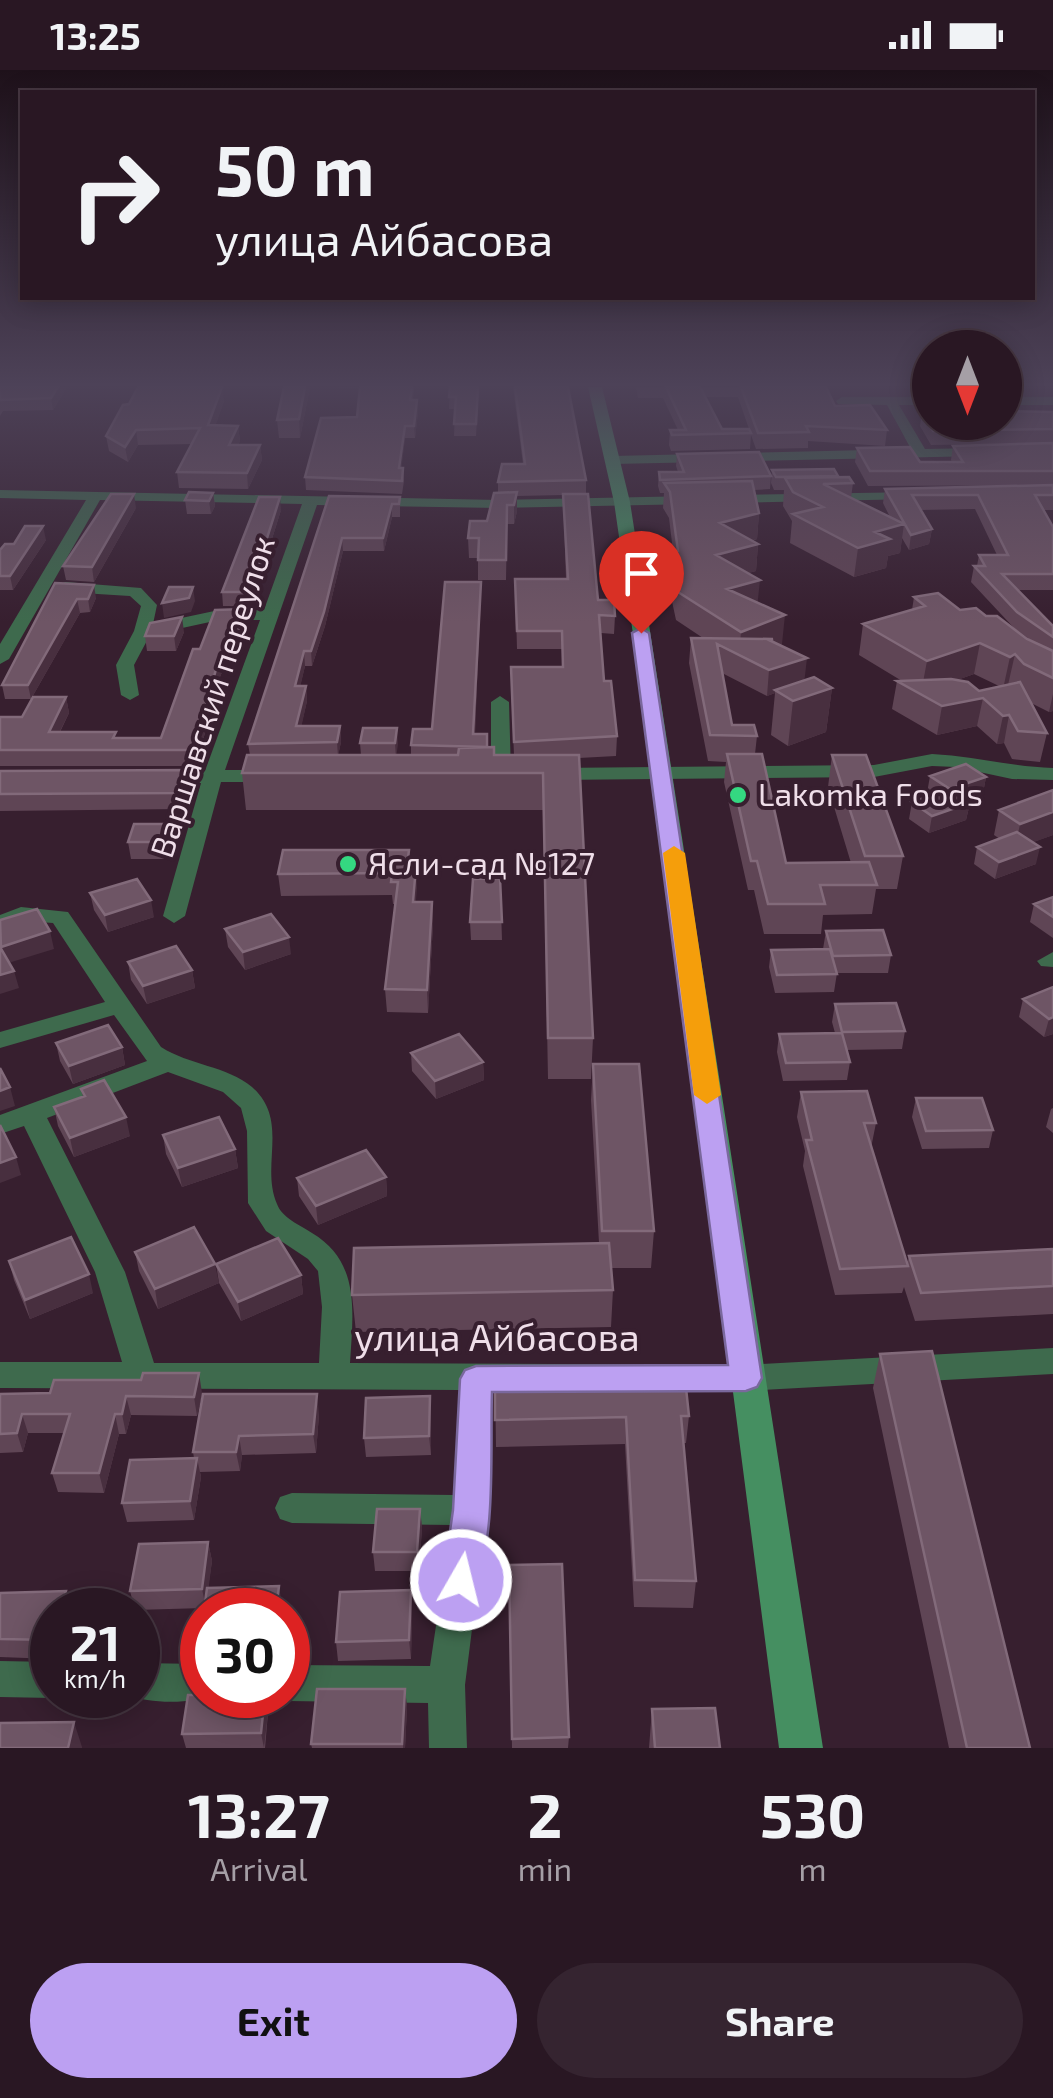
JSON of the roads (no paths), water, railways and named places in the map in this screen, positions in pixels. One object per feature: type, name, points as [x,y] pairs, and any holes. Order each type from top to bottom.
[{"type":"main road","points":[[614,465],[664,773],[801,1748]]},
{"type":"street","points":[[0,494],[499,504],[940,495]]},
{"type":"street","points":[[0,658],[96,496]]},
{"type":"street","name":"Варшавский переулок","points":[[174,916],[213,776],[267,615],[312,498]]},
{"type":"street","points":[[41,587],[134,590],[149,605],[143,630],[126,665],[130,695]]},
{"type":"street","points":[[143,630],[220,615],[267,615]]},
{"type":"street","points":[[500,702],[509,774],[874,771],[932,760],[956,760],[1012,773],[1053,774]]},
{"type":"street","points":[[136,777],[290,776]]},
{"type":"street","points":[[0,923],[21,914],[60,917],[152,1054],[165,1064],[217,1080],[245,1094],[259,1121],[261,1201],[268,1215],[319,1253],[335,1274],[334,1378]]},
{"type":"street","points":[[0,1040],[118,1006]]},
{"type":"street","points":[[0,1124],[165,1064]]},
{"type":"street","points":[[31,1113],[110,1272],[142,1376]]},
{"type":"street","name":"улица Айбасова","points":[[0,1375],[746,1378],[1053,1361]]},
{"type":"street","points":[[448,1748],[446,1685],[470,1510],[476,1379]]},
{"type":"street","points":[[292,1508],[470,1510]]},
{"type":"street","points":[[0,1679],[30,1680]]},
{"type":"street","points":[[310,1683],[446,1685]]},
{"type":"place","name":"Lakomka Foods","points":[[738,795]]},
{"type":"place","name":"Ясли-сад №127","points":[[348,864]]}]
